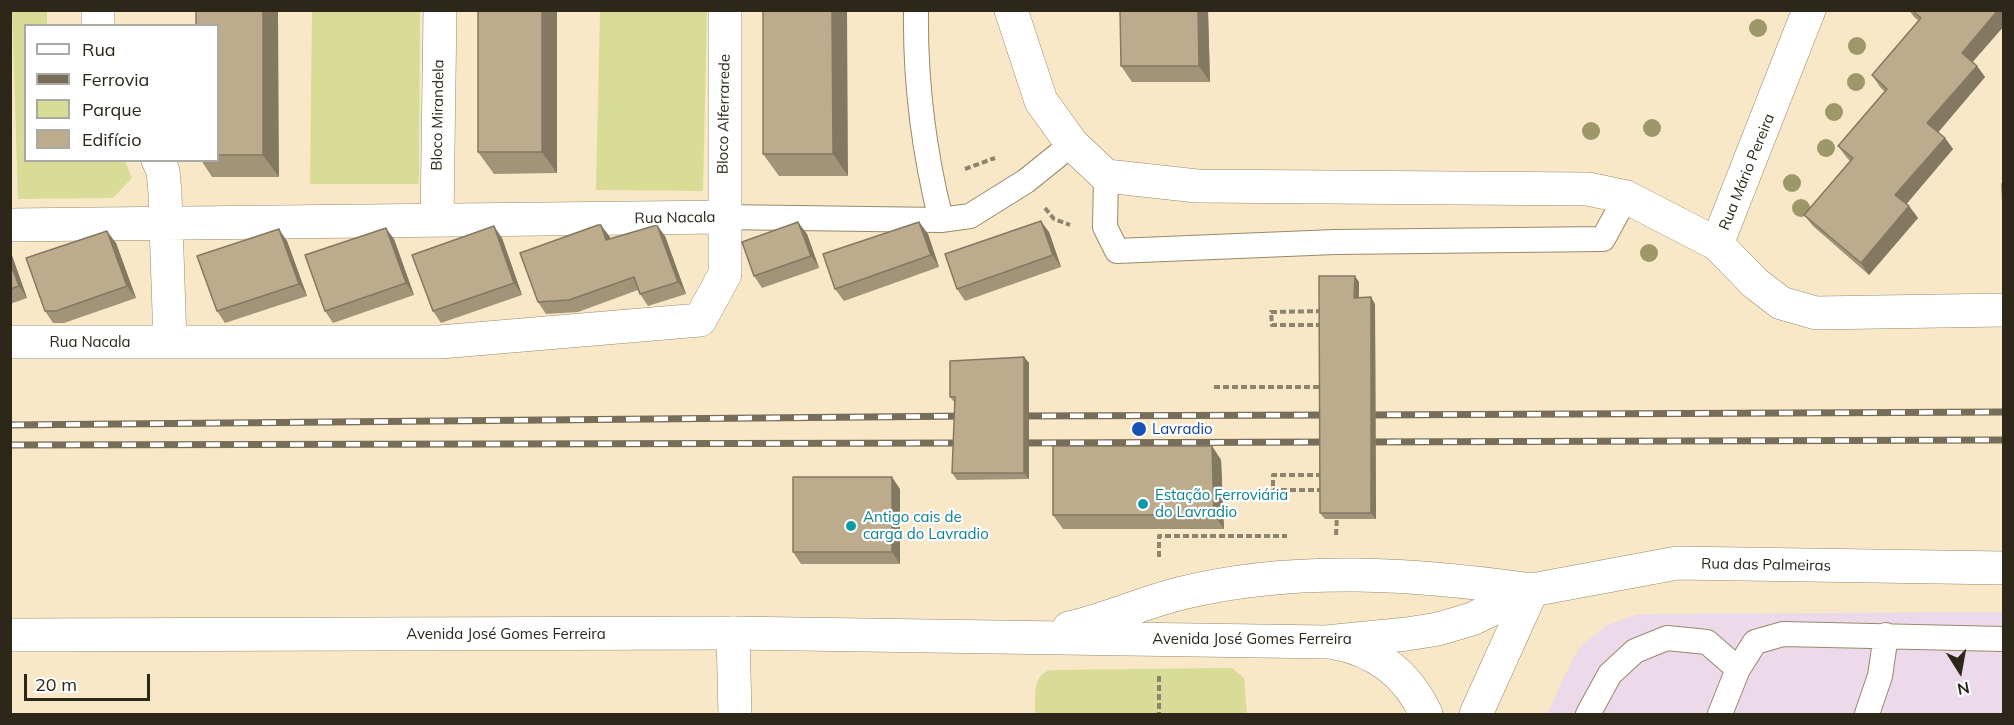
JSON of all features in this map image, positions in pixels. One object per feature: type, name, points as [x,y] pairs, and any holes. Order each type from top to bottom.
[{"type":"street","name":"Bloco Mirandela","points":[[437,220],[440,10]]},
{"type":"street","name":"Bloco Alferrarede","points":[[723,217],[725,10]]},
{"type":"street","points":[[1011,10],[1041,101],[1072,144],[1106,177],[1197,186],[1588,189],[1626,196],[1717,244]]},
{"type":"street","name":"Rua Mário Pereira","points":[[1809,10],[1717,244],[1755,283],[1780,303],[1816,313],[2004,310]]},
{"type":"street","points":[[159,162],[164,171],[170,342]]},
{"type":"street","name":"Rua Nacala","points":[[10,225],[723,217],[726,274],[700,320],[440,342],[10,342]]},
{"type":"street","name":"Rua das Palmeiras","points":[[1532,590],[1677,563],[2004,568]]},
{"type":"street","name":"Avenida José Gomes Ferreira","points":[[1001,635],[1072,627],[1181,593],[1242,581],[1299,576],[1448,578],[1532,590]]},
{"type":"street","points":[[1476,714],[1532,590]]},
{"type":"street","name":"Avenida José Gomes Ferreira","points":[[10,635],[733,633],[1001,635],[1326,642],[1438,629],[1472,619],[1532,590]]},
{"type":"street","points":[[733,633],[735,714]]},
{"type":"street","points":[[1326,642],[1354,646],[1389,665],[1403,676],[1416,693],[1426,714]]},
{"type":"lane","points":[[916,10],[916,68],[930,178],[941,220]]},
{"type":"lane","points":[[723,217],[941,220],[970,216],[1026,181],[1072,144]]},
{"type":"lane","points":[[1106,177],[1105,227],[1117,251],[1335,242],[1603,239],[1626,196]]},
{"type":"lane","points":[[1720,714],[1738,669],[1755,642],[1783,634],[2004,639]]},
{"type":"lane","points":[[1867,714],[1880,676],[1886,635]]},
{"type":"lane","points":[[1588,714],[1610,674],[1635,651],[1667,638],[1707,642],[1738,669]]},
{"type":"path","points":[[1327,325],[1272,325],[1272,312],[1336,311]]},
{"type":"path","points":[[1214,387],[1327,387]]},
{"type":"path","points":[[1327,490],[1273,490],[1273,475],[1328,475]]},
{"type":"path","points":[[1325,536],[1337,536],[1337,508]]},
{"type":"path","points":[[1159,557],[1159,536],[1290,536]]},
{"type":"path","points":[[1159,666],[1159,714]]},
{"type":"shaded area","points":[[2003,612],[2003,714],[1547,714],[1573,658],[1582,645],[1607,625],[1638,614]]},
{"type":"green space","points":[[12,11],[47,11],[47,24],[24,24],[24,162],[125,162],[132,178],[113,198],[18,199]]},
{"type":"green space","points":[[312,11],[420,11],[419,184],[310,184]]},
{"type":"green space","points":[[600,11],[707,11],[703,191],[596,190]]},
{"type":"green space","points":[[1232,668],[1244,678],[1247,714],[1035,714],[1037,682],[1044,673],[1050,670]]},
{"type":"building","points":[[196,10],[263,10],[263,155],[219,155],[219,24],[196,24]]},
{"type":"building","points":[[478,10],[542,10],[542,152],[478,152]]},
{"type":"building","points":[[763,10],[832,10],[833,154],[763,154]]},
{"type":"building","points":[[1120,10],[1198,10],[1199,66],[1121,66]]},
{"type":"building","points":[[1912,10],[1998,10],[1962,53],[1977,66],[1927,123],[1945,138],[1895,195],[1909,206],[1861,263],[1804,215],[1853,158],[1838,146],[1887,89],[1872,75],[1921,18]]},
{"type":"building","points":[[2002,184],[2004,184],[2004,233]]},
{"type":"building","points":[[1041,221],[1053,255],[957,289],[945,254]]},
{"type":"building","points":[[798,222],[811,256],[754,276],[742,242]]},
{"type":"building","points":[[919,222],[931,255],[835,289],[823,254]]},
{"type":"building","points":[[601,225],[606,240],[657,225],[678,282],[640,294],[634,277],[569,300],[538,302],[520,253]]},
{"type":"building","points":[[494,226],[514,283],[433,311],[412,255]]},
{"type":"building","points":[[386,228],[406,283],[325,311],[305,255]]},
{"type":"building","points":[[279,229],[299,284],[217,311],[197,256]]},
{"type":"building","points":[[107,231],[127,286],[56,311],[45,311],[26,258]]},
{"type":"building","points":[[10,262],[19,286],[10,289]]},
{"type":"building","points":[[1319,276],[1355,276],[1354,298],[1371,297],[1371,513],[1320,513]]},
{"type":"building","points":[[1024,357],[1024,473],[952,473],[955,397],[950,397],[950,361]]},
{"type":"building","points":[[1053,446],[1212,446],[1214,515],[1053,515]]},
{"type":"building","name":"Antigo cais de carga do Lavradio","points":[[793,477],[892,477],[892,552],[793,552]]},
{"type":"railway","points":[[1359,415],[2004,412]]},
{"type":"railway","points":[[1014,416],[1338,415]]},
{"type":"railway","points":[[10,425],[972,416]]},
{"type":"railway","points":[[1359,442],[2004,440]]},
{"type":"railway","points":[[1014,443],[1338,442]]},
{"type":"railway","points":[[10,445],[969,443]]},
{"type":"place","name":"Lavradio","points":[[1139,429]]},
{"type":"place","name":"Estação Ferroviária do Lavradio","points":[[1143,504]]},
{"type":"place","name":"Antigo cais de carga do Lavradio","points":[[851,526]]}]
